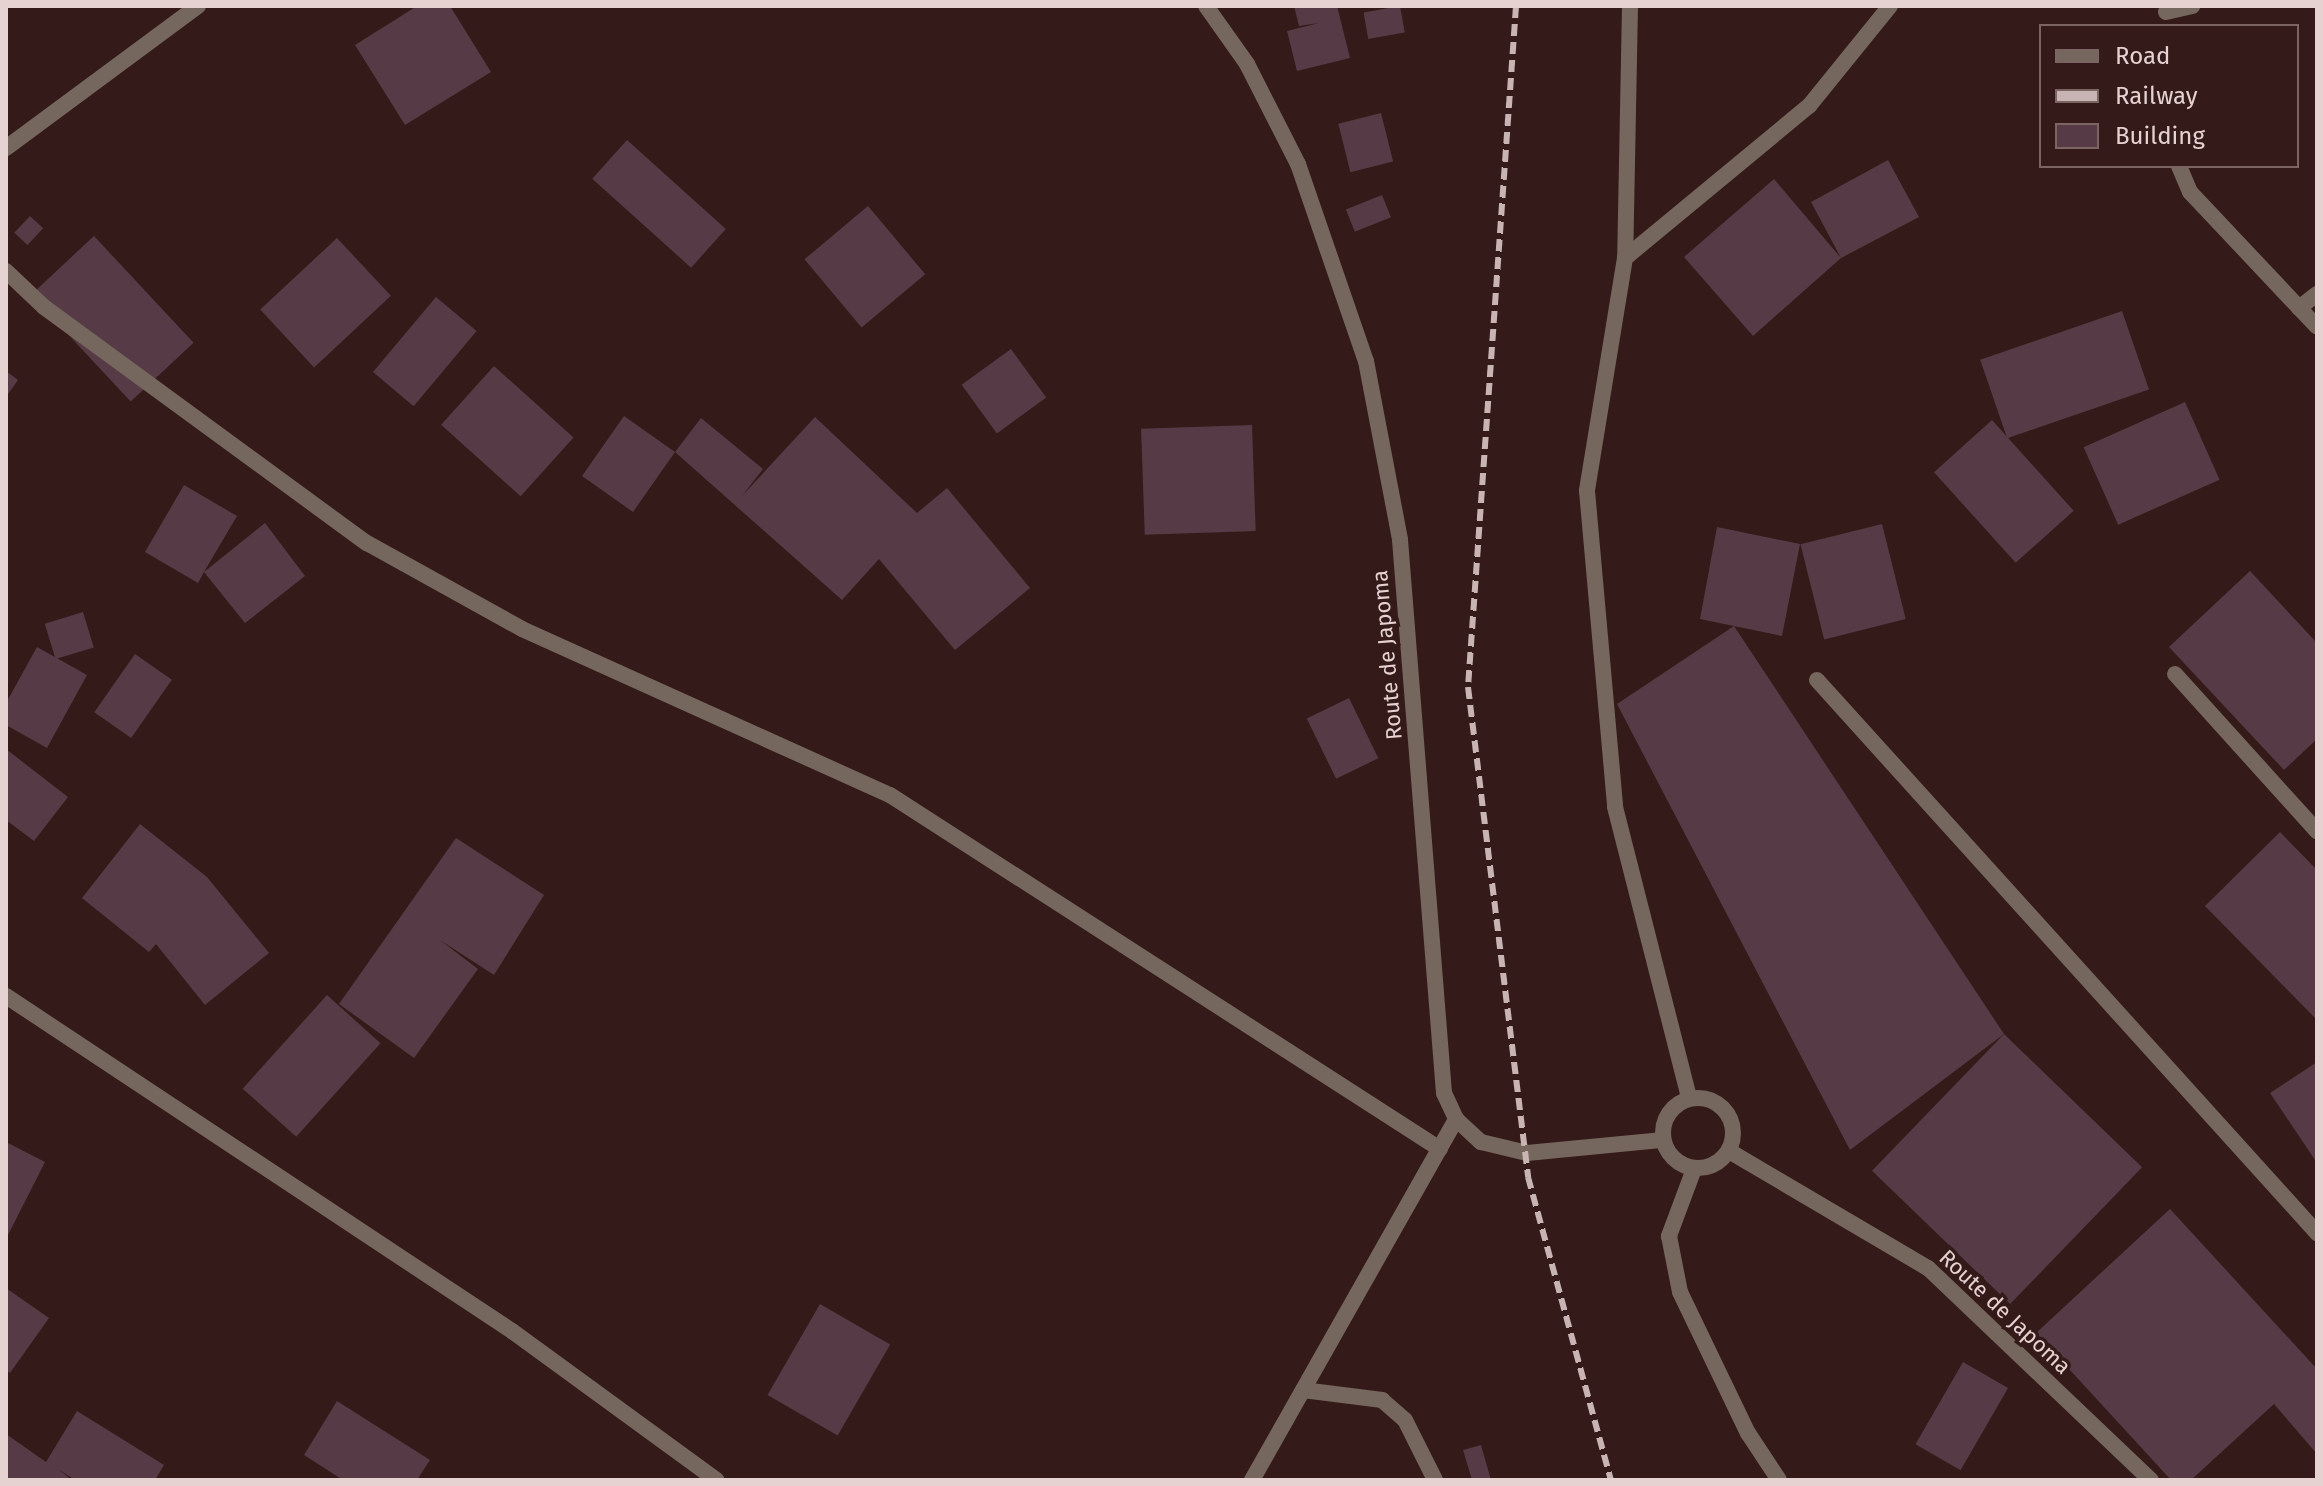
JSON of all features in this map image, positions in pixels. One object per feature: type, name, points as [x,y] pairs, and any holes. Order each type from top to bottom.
[{"type":"street","points":[[6,148],[198,6]]},
{"type":"street","name":"Route de Japoma","points":[[1206,6],[1247,64],[1298,164],[1366,361],[1400,540],[1444,1093],[1456,1119]]},
{"type":"street","points":[[1630,6],[1625,258],[1587,491],[1615,807],[1689,1098]]},
{"type":"street","points":[[1625,258],[1809,106],[1890,6]]},
{"type":"street","points":[[2166,15],[2192,6]]},
{"type":"street","points":[[2180,168],[2190,192],[2317,327]]},
{"type":"street","points":[[6,271],[44,307],[367,543],[522,629],[890,795],[1440,1149]]},
{"type":"street","points":[[2299,308],[2317,294]]},
{"type":"street","points":[[2175,674],[2317,831]]},
{"type":"street","points":[[1817,680],[2317,1233]]},
{"type":"street","points":[[6,996],[512,1331],[716,1480]]},
{"type":"street","points":[[1694,1169],[1673,1159],[1663,1140],[1668,1114],[1689,1098],[1710,1099],[1726,1112],[1734,1131],[1729,1151],[1694,1169],[1669,1236],[1680,1292],[1748,1433],[1779,1480]]},
{"type":"street","points":[[1252,1480],[1456,1119],[1481,1142],[1527,1153],[1663,1140]]},
{"type":"street","name":"Route de Japoma","points":[[1729,1151],[1928,1268],[2151,1480]]},
{"type":"street","points":[[1303,1390],[1382,1400],[1405,1420],[1435,1480]]},
{"type":"building","points":[[417,6],[450,6],[491,72],[405,125],[355,45]]},
{"type":"building","points":[[1294,6],[1337,6],[1350,58],[1297,71],[1287,31],[1319,23],[1299,26]]},
{"type":"building","points":[[1400,6],[1405,33],[1368,39],[1364,12]]},
{"type":"building","points":[[1381,113],[1393,162],[1350,172],[1338,124]]},
{"type":"building","points":[[627,140],[726,229],[691,268],[592,179]]},
{"type":"building","points":[[1888,160],[1919,217],[1841,258],[1811,202]]},
{"type":"building","points":[[1774,179],[1841,258],[1753,336],[1684,257]]},
{"type":"building","points":[[1382,195],[1391,217],[1355,232],[1346,210]]},
{"type":"building","points":[[868,206],[925,274],[862,328],[804,259]]},
{"type":"building","points":[[30,216],[43,228],[27,245],[14,233]]},
{"type":"building","points":[[94,236],[194,343],[131,401],[31,295]]},
{"type":"building","points":[[337,238],[391,296],[314,367],[260,310]]},
{"type":"building","points":[[436,297],[477,331],[414,406],[373,372]]},
{"type":"building","points":[[2122,311],[2149,389],[2007,438],[1980,360]]},
{"type":"building","points":[[1011,349],[1046,398],[997,433],[962,385]]},
{"type":"building","points":[[494,366],[574,438],[521,496],[441,425]]},
{"type":"building","points":[[6,371],[18,380],[6,397]]},
{"type":"building","points":[[2185,402],[2220,480],[2118,525],[2084,447]]},
{"type":"building","points":[[624,416],[675,452],[633,512],[582,476]]},
{"type":"building","points":[[815,417],[917,513],[947,488],[1030,588],[955,650],[879,559],[842,600],[675,452],[701,418],[763,469],[742,496]]},
{"type":"building","points":[[1992,420],[2074,511],[2016,563],[1934,472]]},
{"type":"building","points":[[1252,425],[1256,531],[1145,535],[1141,429]]},
{"type":"building","points":[[184,485],[237,516],[198,583],[145,552]]},
{"type":"building","points":[[265,523],[305,576],[245,623],[204,572]]},
{"type":"building","points":[[1882,524],[1906,619],[1824,639],[1800,544]]},
{"type":"building","points":[[1717,527],[1800,544],[1782,636],[1700,619]]},
{"type":"building","points":[[2250,571],[2317,643],[2317,739],[2284,770],[2169,647]]},
{"type":"building","points":[[83,612],[94,647],[56,659],[45,624]]},
{"type":"building","points":[[1734,626],[2004,1034],[1850,1150],[1617,704]]},
{"type":"building","points":[[37,647],[87,675],[47,748],[6,725],[6,703]]},
{"type":"building","points":[[135,654],[172,680],[131,738],[94,712]]},
{"type":"building","points":[[1349,698],[1378,758],[1336,779],[1307,719]]},
{"type":"building","points":[[6,749],[68,797],[34,841],[6,820]]},
{"type":"building","points":[[140,824],[207,877],[269,953],[205,1005],[156,944],[149,952],[82,898]]},
{"type":"building","points":[[2280,832],[2317,870],[2317,1020],[2205,906]]},
{"type":"building","points":[[456,838],[544,895],[494,975],[440,940],[478,969],[414,1058],[339,1004]]},
{"type":"building","points":[[327,995],[381,1043],[296,1137],[243,1089]]},
{"type":"building","points":[[2004,1034],[2142,1167],[2010,1304],[1872,1171]]},
{"type":"building","points":[[2317,1062],[2317,1163],[2270,1093]]},
{"type":"building","points":[[6,1142],[45,1162],[8,1235],[6,1234]]},
{"type":"building","points":[[2170,1209],[2317,1369],[2317,1454],[2274,1404],[2191,1480],[2171,1480],[2036,1333]]},
{"type":"building","points":[[6,1288],[49,1318],[10,1373],[6,1370]]},
{"type":"building","points":[[820,1304],[890,1344],[838,1435],[768,1395]]},
{"type":"building","points":[[1963,1362],[2008,1388],[1961,1470],[1916,1444]]},
{"type":"building","points":[[337,1401],[430,1460],[417,1480],[343,1480],[304,1455]]},
{"type":"building","points":[[77,1411],[164,1465],[155,1480],[75,1480],[58,1469],[72,1480],[6,1480],[6,1434],[46,1462]]},
{"type":"building","points":[[1481,1445],[1491,1480],[1472,1480],[1463,1450]]},
{"type":"railway","points":[[1516,6],[1468,687],[1528,1177],[1611,1480]]}]
